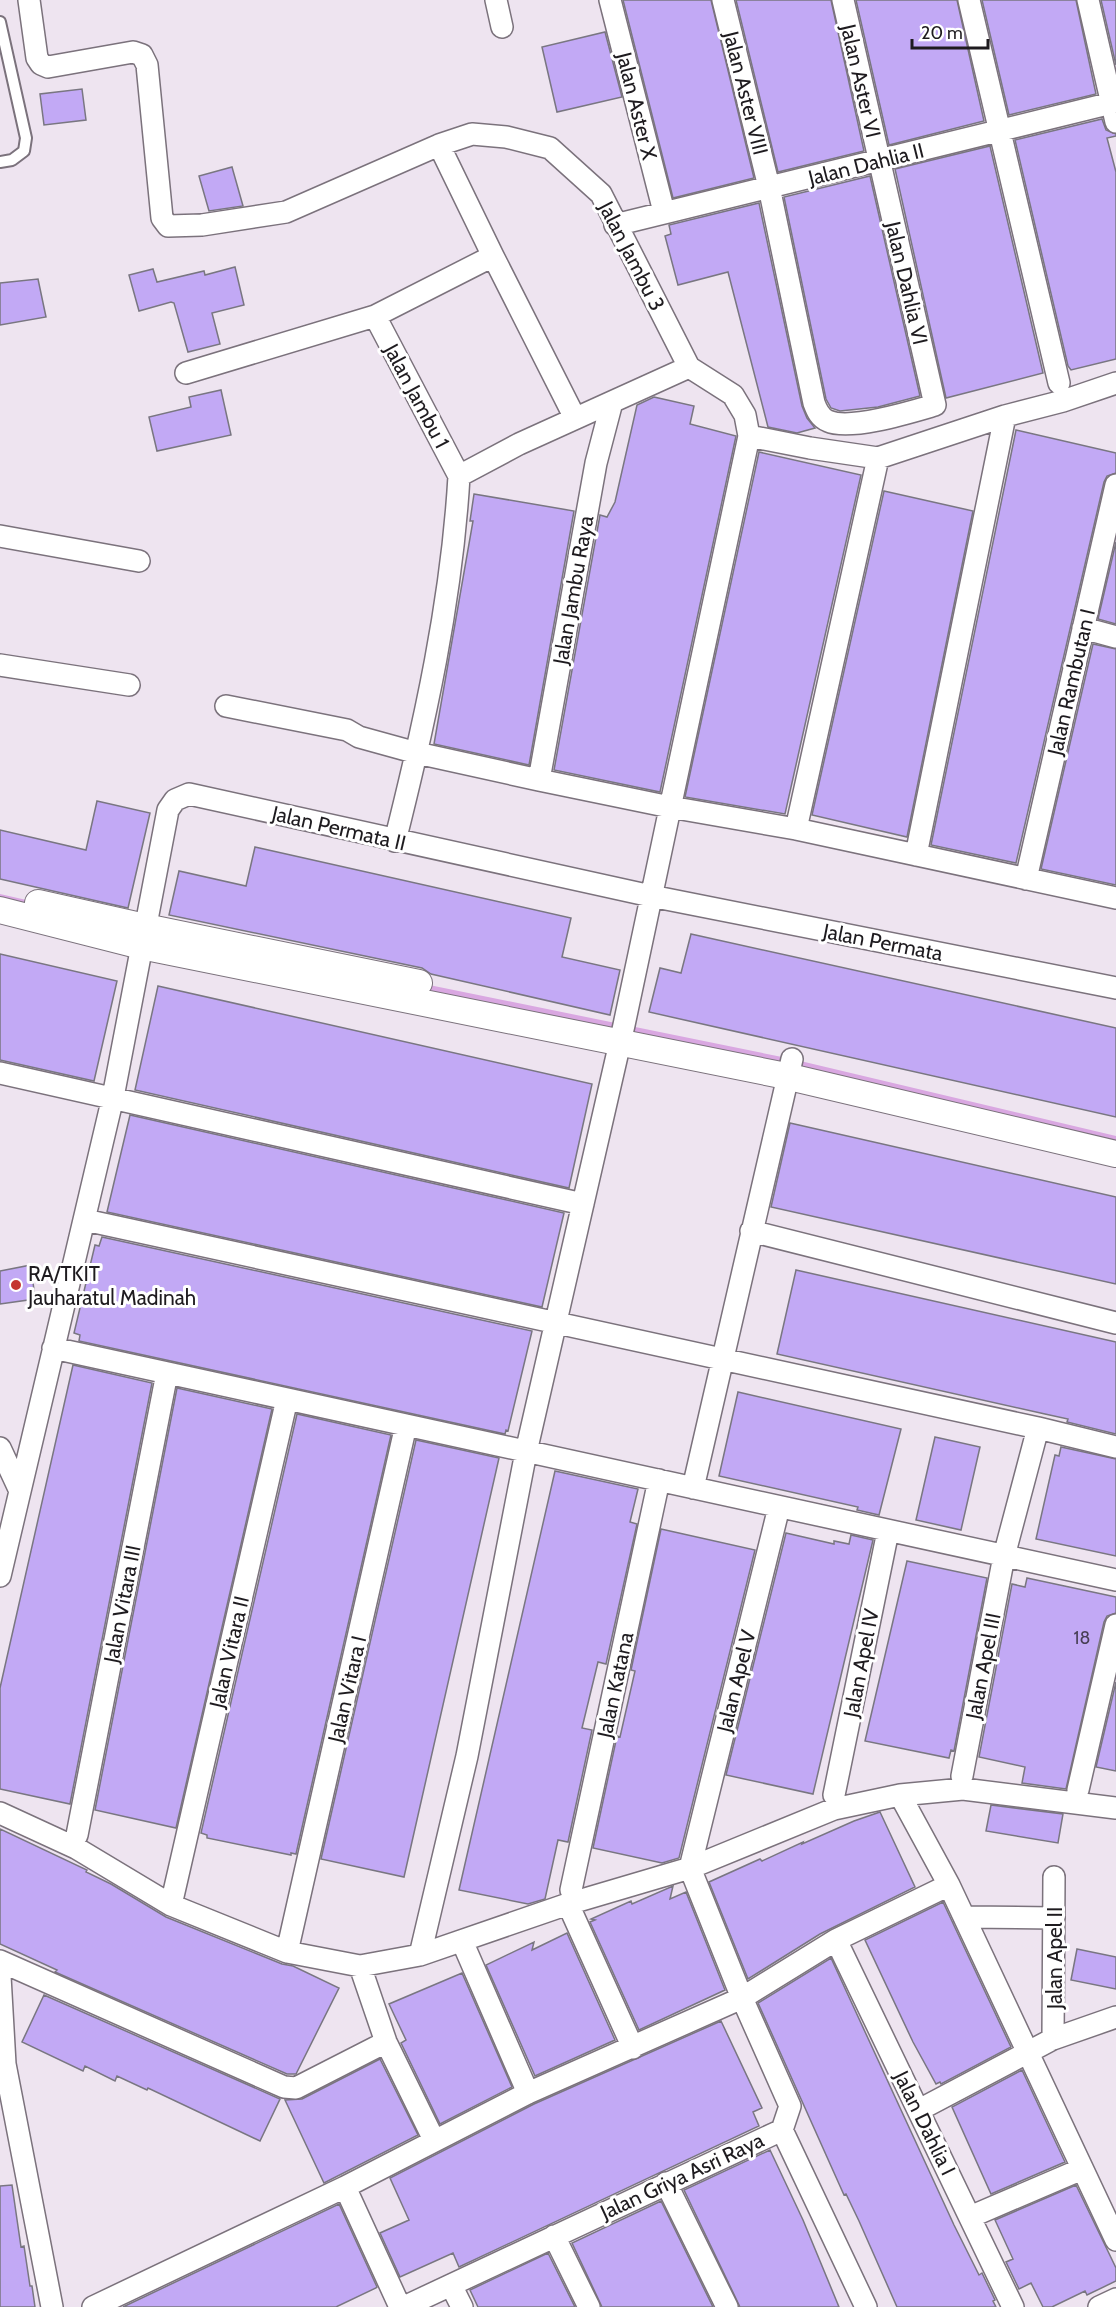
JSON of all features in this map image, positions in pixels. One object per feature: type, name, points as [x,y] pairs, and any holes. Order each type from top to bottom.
[{"type":"street","name":"Jalan Jambu 3","points":[[29,0],[37,58],[41,64],[48,67],[133,52],[142,55],[147,65],[162,218],[168,226],[202,225],[286,212],[439,145],[472,134],[506,137],[550,148],[601,195],[689,367]]},
{"type":"street","points":[[496,0],[502,27]]},
{"type":"street","name":"Jalan Aster X","points":[[610,0],[664,212]]},
{"type":"street","name":"Jalan Aster VIII","points":[[723,0],[769,187],[814,404],[819,415],[841,425],[891,418],[935,405]]},
{"type":"street","name":"Jalan Aster VI","points":[[843,0],[879,161]]},
{"type":"street","points":[[969,0],[1059,383]]},
{"type":"street","points":[[1088,0],[1114,109]]},
{"type":"street","name":"Jalan Dahlia II","points":[[615,225],[1001,130],[1114,109]]},
{"type":"street","points":[[439,145],[575,418]]},
{"type":"street","name":"Jalan Dahlia VI","points":[[879,161],[935,405]]},
{"type":"street","points":[[186,373],[375,316],[493,256]]},
{"type":"street","name":"Jalan Jambu 1","points":[[375,316],[459,476]]},
{"type":"street","points":[[395,841],[417,753],[456,532],[459,476],[519,444],[689,367],[733,395],[745,415],[749,436],[622,1033],[526,1452],[467,1756],[420,1955]]},
{"type":"street","points":[[749,436],[878,458],[1005,416],[1116,384]]},
{"type":"street","name":"Jalan Jambu Raya","points":[[538,780],[596,463],[612,402]]},
{"type":"street","points":[[916,855],[1005,416]]},
{"type":"street","points":[[796,829],[878,458]]},
{"type":"street","name":"Jalan Rambutan I","points":[[1026,879],[1116,485]]},
{"type":"street","points":[[0,536],[139,561]]},
{"type":"street","points":[[1083,628],[1116,637]]},
{"type":"street","points":[[0,665],[129,685]]},
{"type":"street","points":[[226,706],[346,730],[359,737],[417,753],[538,780],[670,807],[796,829],[1116,898]]},
{"type":"street","name":"Jalan Permata II","points":[[143,937],[168,810],[176,800],[189,794],[651,896]]},
{"type":"street","points":[[0,894],[143,937]]},
{"type":"street","name":"Jalan Permata","points":[[651,896],[1116,988]]},
{"type":"street","points":[[0,910],[790,1067],[1116,1136]]},
{"type":"street","points":[[0,1576],[7,1517],[20,1491],[85,1220],[113,1097],[143,937]]},
{"type":"street","points":[[790,1067],[1116,1154]]},
{"type":"street","points":[[693,1488],[790,1067]]},
{"type":"street","points":[[0,1072],[583,1204]]},
{"type":"street","points":[[85,1220],[1116,1447]]},
{"type":"street","points":[[751,1231],[1116,1323]]},
{"type":"street","points":[[53,1348],[1116,1580]]},
{"type":"street","name":"Jalan Vitara III","points":[[77,1835],[167,1373]]},
{"type":"street","name":"Jalan Vitara II","points":[[171,1905],[287,1399]]},
{"type":"street","name":"Jalan Vitara I","points":[[287,1952],[406,1425]]},
{"type":"street","name":"Jalan Apel III","points":[[962,1776],[1004,1556],[1038,1428]]},
{"type":"street","points":[[0,1448],[20,1491]]},
{"type":"street","name":"Jalan Katana","points":[[569,1897],[659,1480]]},
{"type":"street","name":"Jalan Apel V","points":[[691,1861],[779,1507]]},
{"type":"street","name":"Jalan Apel IV","points":[[834,1795],[888,1531]]},
{"type":"street","points":[[1078,1790],[1116,1625]]},
{"type":"street","points":[[0,1813],[76,1848],[171,1905],[287,1952],[360,1966],[420,1955],[462,1941],[569,1897],[691,1861],[834,1809],[900,1795],[963,1790],[1116,1808]]},
{"type":"street","points":[[900,1795],[949,1885],[1116,2240]]},
{"type":"street","points":[[691,1861],[742,1998],[790,2106],[782,2130]]},
{"type":"street","name":"Jalan Apel II","points":[[1053,2039],[1054,1877]]},
{"type":"street","points":[[93,2307],[345,2187],[528,2093],[742,1998],[836,1940],[949,1885]]},
{"type":"street","points":[[569,1897],[633,2048]]},
{"type":"street","points":[[964,1917],[1054,1918]]},
{"type":"street","name":"Jalan Dahlia I","points":[[836,1940],[1013,2307]]},
{"type":"street","points":[[462,1941],[528,2093]]},
{"type":"street","points":[[0,1961],[284,2087],[296,2088],[386,2042]]},
{"type":"street","points":[[360,1966],[386,2042],[434,2140]]},
{"type":"street","points":[[0,1976],[5,2064],[52,2307]]},
{"type":"street","points":[[919,2110],[1053,2039],[1116,2017]]},
{"type":"street","name":"Jalan Griya Asri Raya","points":[[402,2307],[782,2130],[866,2307]]},
{"type":"street","points":[[970,2217],[1082,2169]]},
{"type":"street","points":[[666,2183],[727,2307]]},
{"type":"street","points":[[345,2187],[402,2307]]},
{"type":"street","points":[[554,2236],[589,2307]]},
{"type":"street","points":[[451,2285],[462,2307]]},
{"type":"street","points":[[1100,2307],[1116,2299]]},
{"type":"lane","points":[[0,22],[26,138],[24,151],[12,160],[0,162]]},
{"type":"shaded area","points":[[0,894],[145,927],[792,1059],[1116,1136],[1116,1154],[0,911]]},
{"type":"building","points":[[623,0],[711,0],[754,178],[673,198]]},
{"type":"building","points":[[736,0],[831,0],[864,151],[778,172]]},
{"type":"building","points":[[856,0],[957,0],[984,121],[889,145]]},
{"type":"building","points":[[982,0],[1076,0],[1096,94],[1009,115]]},
{"type":"building","points":[[1101,0],[1116,0],[1116,65]]},
{"type":"building","points":[[605,32],[622,97],[557,112],[542,47]]},
{"type":"building","points":[[82,89],[86,120],[44,125],[40,94]]},
{"type":"building","points":[[1102,119],[1106,130],[1116,134],[1116,136],[1107,138],[1116,172],[1116,359],[1071,370],[1068,366],[1015,140]]},
{"type":"building","points":[[990,146],[1043,373],[946,398],[895,169]]},
{"type":"building","points":[[232,167],[243,206],[209,211],[199,176]]},
{"type":"building","points":[[870,176],[920,396],[878,407],[840,411],[831,408],[826,399],[784,197]]},
{"type":"building","points":[[759,203],[802,406],[807,418],[815,428],[797,433],[768,427],[728,272],[678,285],[665,236],[671,234],[669,225]]},
{"type":"building","points":[[235,267],[244,305],[212,313],[220,344],[188,352],[174,303],[139,311],[129,275],[153,269],[157,282],[204,271],[205,275]]},
{"type":"building","points":[[38,279],[46,317],[0,325],[0,283]]},
{"type":"building","points":[[221,390],[231,435],[157,451],[149,417],[191,407],[189,397]]},
{"type":"building","points":[[654,397],[694,406],[690,424],[736,436],[660,792],[554,770],[600,515],[607,517],[615,502],[637,405]]},
{"type":"building","points":[[1016,430],[1116,453],[1116,473],[1107,476],[1104,482],[1016,863],[931,845]]},
{"type":"building","points":[[759,452],[861,475],[785,814],[685,797]]},
{"type":"building","points":[[884,491],[973,511],[907,837],[812,815]]},
{"type":"building","points":[[474,494],[574,511],[529,765],[434,744],[473,521],[470,521]]},
{"type":"building","points":[[1116,542],[1116,624],[1098,619]]},
{"type":"building","points":[[1093,644],[1116,649],[1116,885],[1041,869]]},
{"type":"building","points":[[97,801],[150,813],[128,908],[0,879],[0,830],[86,850]]},
{"type":"building","points":[[255,847],[571,918],[562,957],[620,970],[610,1015],[431,974],[422,968],[169,915],[179,871],[246,886]]},
{"type":"building","points":[[691,934],[1116,1028],[1116,1117],[649,1012],[660,968],[681,973]]},
{"type":"building","points":[[0,954],[117,981],[94,1081],[0,1060]]},
{"type":"building","points":[[158,986],[592,1084],[569,1188],[135,1090]]},
{"type":"building","points":[[130,1115],[564,1213],[542,1307],[107,1212]]},
{"type":"building","points":[[790,1123],[1116,1197],[1116,1284],[771,1207]]},
{"type":"building","points":[[102,1237],[532,1331],[508,1431],[506,1430],[505,1434],[79,1341],[80,1335],[74,1333],[95,1245],[99,1246]]},
{"type":"building","name":"RA/TKIT Jauharatul Madinah","points":[[31,1265],[35,1299],[0,1304],[0,1271]]},
{"type":"building","points":[[796,1270],[1116,1342],[1116,1434],[1067,1422],[1068,1419],[777,1354]]},
{"type":"building","points":[[73,1365],[152,1383],[70,1804],[0,1789],[0,1688]]},
{"type":"building","points":[[177,1388],[272,1409],[176,1828],[95,1810]]},
{"type":"building","points":[[738,1392],[901,1429],[879,1515],[857,1510],[858,1507],[719,1476]]},
{"type":"building","points":[[297,1414],[391,1435],[296,1854],[291,1853],[291,1855],[207,1838],[207,1835],[201,1833]]},
{"type":"building","points":[[935,1437],[980,1447],[961,1530],[916,1520]]},
{"type":"building","points":[[416,1440],[499,1458],[404,1877],[321,1859]]},
{"type":"building","points":[[1061,1447],[1116,1459],[1116,1556],[1036,1539],[1055,1455],[1059,1456]]},
{"type":"building","points":[[555,1471],[638,1489],[630,1522],[637,1524],[606,1664],[598,1662],[582,1728],[592,1730],[568,1842],[558,1840],[545,1899],[528,1904],[459,1890]]},
{"type":"building","points":[[661,1529],[755,1550],[679,1858],[662,1863],[593,1848],[617,1736],[620,1737],[635,1671],[631,1670]]},
{"type":"building","points":[[786,1533],[834,1544],[834,1541],[849,1544],[851,1535],[873,1540],[813,1794],[726,1775]]},
{"type":"building","points":[[907,1561],[987,1578],[954,1751],[951,1750],[949,1758],[865,1741]]},
{"type":"building","points":[[1027,1578],[1116,1597],[1116,1613],[1107,1616],[1104,1622],[1066,1789],[1022,1783],[1025,1767],[979,1757],[1012,1584],[1025,1587]]},
{"type":"building","points":[[1116,1682],[1116,1771],[1096,1767]]},
{"type":"building","points":[[991,1805],[1063,1814],[1058,1843],[986,1831]]},
{"type":"building","points":[[880,1812],[915,1887],[820,1934],[748,1979],[709,1882],[760,1859],[762,1861],[803,1842],[802,1844]]},
{"type":"building","points":[[0,1829],[87,1870],[86,1872],[166,1917],[282,1964],[293,1966],[339,1988],[296,2074],[287,2074],[55,1972],[57,1970],[0,1944]]},
{"type":"building","points":[[673,1886],[670,1899],[686,1892],[725,1990],[639,2030],[590,1922],[595,1920],[591,1919],[631,1901],[632,1904]]},
{"type":"building","points":[[943,1902],[1011,2047],[941,2084],[940,2082],[936,2084],[913,2042],[865,1940]]},
{"type":"building","points":[[567,1933],[615,2040],[535,2076],[486,1965],[534,1942],[532,1950]]},
{"type":"building","points":[[1077,1949],[1116,1957],[1116,1989],[1071,1980]]},
{"type":"building","points":[[831,1958],[954,2225],[979,2275],[982,2273],[996,2307],[897,2307],[859,2221],[846,2194],[844,2195],[758,2003]]},
{"type":"building","points":[[462,1973],[512,2087],[440,2124],[401,2043],[406,2040],[389,2004]]},
{"type":"building","points":[[44,1995],[280,2099],[260,2141],[148,2088],[147,2090],[117,2076],[115,2081],[85,2066],[83,2071],[22,2042]]},
{"type":"building","points":[[721,2021],[762,2108],[753,2112],[759,2126],[459,2267],[453,2253],[400,2277],[380,2233],[409,2220],[390,2178],[534,2104]]},
{"type":"building","points":[[380,2059],[418,2135],[324,2183],[285,2100],[302,2099]]},
{"type":"building","points":[[1022,2070],[1065,2162],[991,2194],[952,2107]]},
{"type":"building","points":[[770,2150],[803,2220],[839,2307],[740,2307],[684,2190]]},
{"type":"building","points":[[12,2185],[21,2247],[24,2246],[35,2307],[0,2307],[0,2186]]},
{"type":"building","points":[[1076,2185],[1116,2268],[1116,2281],[1087,2295],[1085,2291],[1052,2307],[1043,2307],[1031,2283],[1019,2289],[1006,2262],[1013,2259],[995,2220]]},
{"type":"building","points":[[661,2201],[713,2307],[602,2307],[572,2243]]},
{"type":"building","points":[[339,2204],[376,2288],[336,2307],[123,2307]]},
{"type":"building","points":[[548,2253],[575,2307],[478,2307],[470,2290]]},
{"type":"place","name":"RA/TKIT Jauharatul Madinah","points":[[16,1285]]}]
